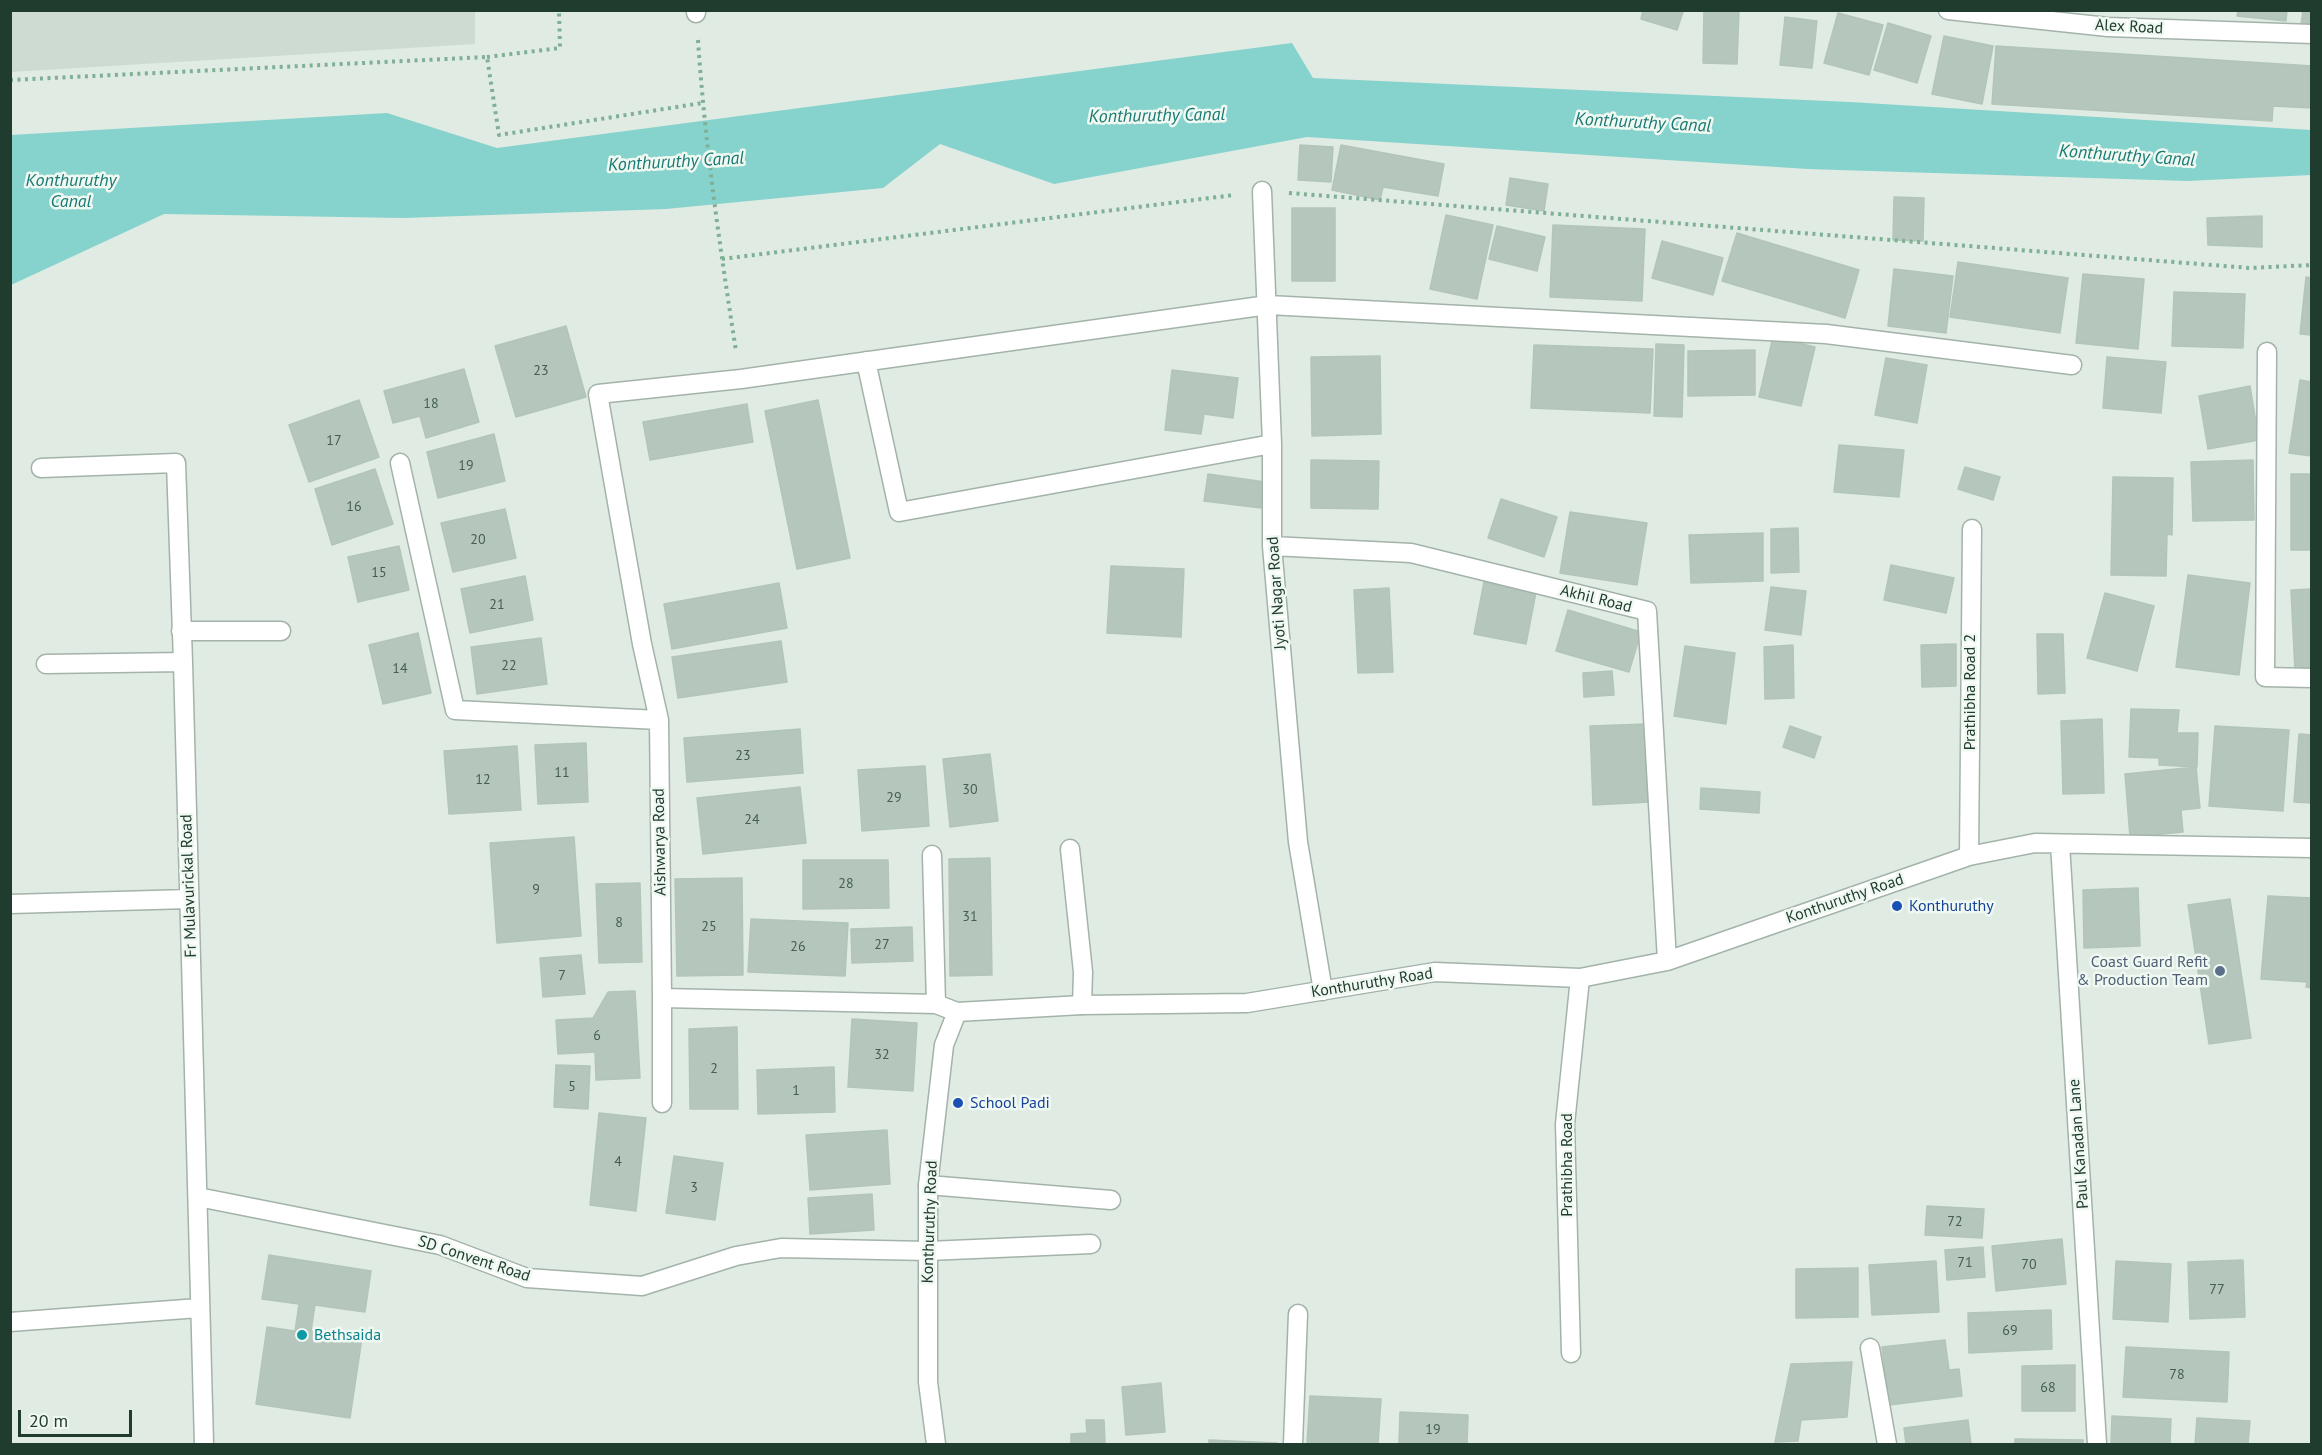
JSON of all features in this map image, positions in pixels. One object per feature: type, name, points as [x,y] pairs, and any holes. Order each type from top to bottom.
[{"type":"street","name":"Alex Road","points":[[1948,10],[2108,27],[2312,34]]},
{"type":"street","name":"Jyoti Nagar Road","points":[[1262,191],[1272,444],[1272,546],[1298,842],[1323,991]]},
{"type":"street","points":[[741,379],[1268,305],[1826,334],[2072,364]]},
{"type":"street","points":[[2267,352],[2265,677],[2312,678]]},
{"type":"street","points":[[866,361],[899,512],[1272,444]]},
{"type":"street","name":"Aishwarya Road","points":[[662,1103],[659,720],[642,644],[598,394],[741,379]]},
{"type":"street","name":"Fr Mulavurickal Road","points":[[41,468],[176,463],[204,1444]]},
{"type":"street","points":[[400,463],[455,710],[659,720]]},
{"type":"street","name":"Prathibha Road 2","points":[[1969,855],[1972,529]]},
{"type":"street","name":"Akhil Road","points":[[1272,546],[1411,553],[1647,611],[1667,961]]},
{"type":"street","points":[[181,631],[281,631]]},
{"type":"street","points":[[46,664],[183,662]]},
{"type":"street","name":"Konthuruthy Road","points":[[936,1444],[928,1382],[928,1185],[944,1046],[957,1012],[1082,1005],[1247,1003],[1435,972],[1580,978],[1667,961],[1969,855],[2035,843],[2312,848]]},
{"type":"street","name":"Paul Kanadan Lane","points":[[2060,844],[2097,1444]]},
{"type":"street","points":[[1070,849],[1083,972],[1082,1005]]},
{"type":"street","points":[[932,855],[936,1004]]},
{"type":"street","points":[[10,904],[189,899]]},
{"type":"street","name":"Prathibha Road","points":[[1571,1353],[1565,1124],[1580,978]]},
{"type":"street","points":[[662,998],[936,1004],[957,1012]]},
{"type":"street","points":[[928,1185],[1111,1200]]},
{"type":"street","name":"SD Convent Road","points":[[198,1197],[440,1245],[527,1278],[642,1286],[736,1256],[782,1248],[928,1251],[1090,1244]]},
{"type":"street","points":[[10,1322],[199,1308]]},
{"type":"street","points":[[1293,1444],[1298,1314]]},
{"type":"street","points":[[1870,1348],[1887,1444]]},
{"type":"path","points":[[10,80],[487,57],[560,48],[559,10]]},
{"type":"path","points":[[696,12],[702,103],[717,230],[741,379]]},
{"type":"path","points":[[487,57],[499,135],[702,103]]},
{"type":"path","points":[[722,259],[1262,191],[2250,268],[2312,265]]},
{"type":"shaded area","points":[[11,10],[475,11],[475,44],[11,72]]},
{"type":"water","name":"Konthuruthy Canal","points":[[1292,43],[1313,78],[1850,102],[2311,130],[2311,175],[2187,181],[1808,169],[1307,137],[1054,184],[940,144],[883,188],[666,209],[403,218],[164,214],[11,285],[11,135],[387,113],[497,148]]},
{"type":"building","points":[[1643,10],[1683,12],[1677,30],[1641,19]]},
{"type":"building","points":[[1704,10],[1739,10],[1737,64],[1703,63]]},
{"type":"building","points":[[2238,10],[2287,10],[2286,21],[2237,16]]},
{"type":"building","points":[[2303,10],[2312,10],[2312,26],[2301,25]]},
{"type":"building","points":[[1838,13],[1883,25],[1869,75],[1824,63]]},
{"type":"building","points":[[1785,17],[1817,21],[1812,68],[1780,65]]},
{"type":"building","points":[[1888,23],[1931,36],[1917,83],[1874,70]]},
{"type":"building","points":[[1944,36],[1993,46],[1982,104],[1932,94]]},
{"type":"building","points":[[1996,46],[2312,66],[2312,108],[2273,106],[2272,121],[1992,104]]},
{"type":"building","points":[[1300,145],[1333,147],[1331,182],[1298,180]]},
{"type":"building","points":[[1341,145],[1444,164],[1438,196],[1383,187],[1380,200],[1332,190]]},
{"type":"building","points":[[1510,178],[1548,184],[1544,211],[1506,205]]},
{"type":"building","points":[[1894,197],[1924,198],[1923,241],[1893,240]]},
{"type":"building","points":[[1292,208],[1335,208],[1335,281],[1292,281]]},
{"type":"building","points":[[1446,215],[1493,225],[1477,299],[1430,289]]},
{"type":"building","points":[[2262,216],[2262,247],[2208,245],[2207,218]]},
{"type":"building","points":[[1553,225],[1645,229],[1642,301],[1550,297]]},
{"type":"building","points":[[1497,226],[1545,237],[1537,271],[1489,259]]},
{"type":"building","points":[[1737,233],[1859,270],[1845,318],[1722,281]]},
{"type":"building","points":[[1662,241],[1723,258],[1713,295],[1652,278]]},
{"type":"building","points":[[1958,262],[2068,278],[2060,333],[1950,317]]},
{"type":"building","points":[[1894,269],[1953,276],[1946,333],[1888,326]]},
{"type":"building","points":[[2083,274],[2144,279],[2138,349],[2076,343]]},
{"type":"building","points":[[2306,277],[2312,278],[2312,335],[2300,334]]},
{"type":"building","points":[[2174,292],[2245,294],[2243,348],[2172,346]]},
{"type":"building","points":[[566,326],[586,397],[516,417],[495,346]]},
{"type":"building","points":[[1773,337],[1815,347],[1801,406],[1759,397]]},
{"type":"building","points":[[1656,344],[1684,345],[1682,417],[1654,416]]},
{"type":"building","points":[[1534,345],[1653,349],[1650,413],[1531,408]]},
{"type":"building","points":[[1755,350],[1755,395],[1688,396],[1688,351]]},
{"type":"building","points":[[1380,356],[1381,434],[1312,436],[1311,357]]},
{"type":"building","points":[[2107,357],[2166,362],[2161,413],[2103,408]]},
{"type":"building","points":[[1886,358],[1927,365],[1917,423],[1875,415]]},
{"type":"building","points":[[464,369],[479,422],[426,438],[420,416],[393,423],[384,391]]},
{"type":"building","points":[[1172,370],[1238,378],[1233,418],[1204,414],[1201,434],[1165,430]]},
{"type":"building","points":[[2300,380],[2312,382],[2312,456],[2289,453]]},
{"type":"building","points":[[2250,386],[2259,440],[2208,449],[2199,396]]},
{"type":"building","points":[[359,400],[379,457],[309,482],[289,425]]},
{"type":"building","points":[[818,400],[850,558],[797,569],[765,411]]},
{"type":"building","points":[[747,404],[753,442],[650,460],[643,422]]},
{"type":"building","points":[[494,434],[505,481],[438,498],[427,452]]},
{"type":"building","points":[[1839,445],[1904,450],[1899,497],[1834,492]]},
{"type":"building","points":[[1311,460],[1379,461],[1378,509],[1311,508]]},
{"type":"building","points":[[2253,460],[2254,520],[2193,521],[2191,462]]},
{"type":"building","points":[[1965,467],[2000,477],[1993,500],[1958,489]]},
{"type":"building","points":[[375,469],[393,524],[332,545],[315,489]]},
{"type":"building","points":[[1208,474],[1265,482],[1261,508],[1204,501]]},
{"type":"building","points":[[2291,474],[2312,474],[2312,550],[2291,550]]},
{"type":"building","points":[[2113,477],[2173,478],[2172,535],[2167,534],[2166,576],[2111,575]]},
{"type":"building","points":[[1501,499],[1557,517],[1544,557],[1488,538]]},
{"type":"building","points":[[505,509],[516,558],[453,572],[441,523]]},
{"type":"building","points":[[1570,512],[1647,523],[1637,585],[1560,573]]},
{"type":"building","points":[[1798,528],[1799,572],[1771,573],[1771,529]]},
{"type":"building","points":[[1763,533],[1763,581],[1691,583],[1689,535]]},
{"type":"building","points":[[399,546],[409,590],[358,602],[348,557]]},
{"type":"building","points":[[1891,565],[1954,578],[1946,613],[1884,600]]},
{"type":"building","points":[[1111,566],[1184,569],[1181,637],[1107,633]]},
{"type":"building","points":[[2188,575],[2250,583],[2239,675],[2176,667]]},
{"type":"building","points":[[525,576],[533,620],[470,633],[461,589]]},
{"type":"building","points":[[1484,582],[1536,592],[1526,644],[1474,634]]},
{"type":"building","points":[[779,583],[787,628],[672,649],[664,604]]},
{"type":"building","points":[[1771,587],[1806,591],[1801,635],[1765,630]]},
{"type":"building","points":[[1389,588],[1393,672],[1358,673],[1354,590]]},
{"type":"building","points":[[2312,589],[2312,670],[2295,671],[2291,590]]},
{"type":"building","points":[[2105,593],[2154,606],[2137,671],[2087,658]]},
{"type":"building","points":[[1568,610],[1641,632],[1629,672],[1556,651]]},
{"type":"building","points":[[418,633],[431,693],[383,704],[369,645]]},
{"type":"building","points":[[2037,634],[2063,634],[2065,693],[2038,694]]},
{"type":"building","points":[[541,638],[547,684],[477,694],[471,647]]},
{"type":"building","points":[[781,641],[787,682],[678,698],[672,657]]},
{"type":"building","points":[[1956,644],[1956,686],[1922,687],[1921,645]]},
{"type":"building","points":[[1793,645],[1794,698],[1765,699],[1764,647]]},
{"type":"building","points":[[1685,646],[1735,653],[1726,724],[1674,716]]},
{"type":"building","points":[[1612,671],[1614,695],[1584,697],[1583,673]]},
{"type":"building","points":[[2131,709],[2179,710],[2177,733],[2198,733],[2197,767],[2159,765],[2159,758],[2129,757]]},
{"type":"building","points":[[2102,719],[2104,793],[2063,794],[2061,721]]},
{"type":"building","points":[[1647,724],[1651,802],[1593,805],[1590,726]]},
{"type":"building","points":[[1790,726],[1821,737],[1814,758],[1783,747]]},
{"type":"building","points":[[2215,726],[2289,730],[2283,811],[2209,806]]},
{"type":"building","points":[[800,729],[803,773],[687,782],[684,738]]},
{"type":"building","points":[[2299,734],[2312,735],[2312,803],[2294,802]]},
{"type":"building","points":[[586,743],[588,802],[538,804],[535,745]]},
{"type":"building","points":[[517,746],[521,810],[449,814],[444,751]]},
{"type":"building","points":[[990,754],[998,821],[950,827],[943,759]]},
{"type":"building","points":[[925,766],[929,826],[862,831],[858,770]]},
{"type":"building","points":[[2196,767],[2200,808],[2181,810],[2183,832],[2130,837],[2125,774]]},
{"type":"building","points":[[800,787],[806,843],[703,854],[697,798]]},
{"type":"building","points":[[1701,788],[1760,792],[1759,813],[1700,809]]},
{"type":"building","points":[[574,837],[581,936],[497,943],[490,843]]},
{"type":"building","points":[[990,858],[992,975],[950,976],[949,859]]},
{"type":"building","points":[[803,860],[888,860],[889,908],[803,909]]},
{"type":"building","points":[[742,878],[743,975],[677,976],[675,879]]},
{"type":"building","points":[[640,883],[642,962],[599,963],[596,884]]},
{"type":"building","points":[[2138,888],[2140,946],[2084,948],[2083,890]]},
{"type":"building","points":[[2268,896],[2312,898],[2312,988],[2306,987],[2307,982],[2261,979]]},
{"type":"building","name":"Coast Guard Refit & Production Team","points":[[2230,899],[2251,1038],[2209,1044],[2188,905]]},
{"type":"building","points":[[751,919],[848,923],[845,976],[748,972]]},
{"type":"building","points":[[912,927],[913,961],[852,963],[851,929]]},
{"type":"building","points":[[581,955],[585,994],[543,997],[540,958]]},
{"type":"building","points":[[635,991],[640,1078],[596,1080],[595,1052],[558,1054],[556,1020],[593,1018],[608,992]]},
{"type":"building","points":[[852,1019],[917,1023],[913,1091],[848,1087]]},
{"type":"building","points":[[737,1027],[738,1109],[690,1109],[689,1029]]},
{"type":"building","points":[[556,1065],[590,1066],[588,1109],[554,1107]]},
{"type":"building","points":[[834,1067],[835,1112],[758,1114],[757,1070]]},
{"type":"building","points":[[599,1113],[646,1118],[636,1211],[590,1205]]},
{"type":"building","points":[[887,1130],[890,1184],[810,1190],[806,1135]]},
{"type":"building","points":[[674,1156],[723,1163],[715,1220],[666,1213]]},
{"type":"building","points":[[872,1194],[874,1230],[810,1234],[808,1198]]},
{"type":"building","points":[[1927,1206],[1984,1209],[1982,1238],[1925,1235]]},
{"type":"building","points":[[2062,1239],[2066,1284],[1996,1291],[1992,1246]]},
{"type":"building","points":[[1983,1247],[1985,1277],[1947,1280],[1945,1250]]},
{"type":"building","name":"Bethsaida","points":[[269,1255],[371,1271],[365,1312],[315,1305],[311,1331],[362,1338],[350,1418],[256,1404],[267,1327],[295,1331],[299,1304],[262,1299]]},
{"type":"building","points":[[2243,1260],[2245,1317],[2190,1319],[2188,1262]]},
{"type":"building","points":[[1936,1261],[1939,1312],[1872,1315],[1869,1265]]},
{"type":"building","points":[[2116,1261],[2171,1264],[2168,1322],[2113,1319]]},
{"type":"building","points":[[1858,1268],[1858,1317],[1796,1318],[1796,1269]]},
{"type":"building","points":[[2051,1310],[2052,1349],[1969,1353],[1968,1313]]},
{"type":"building","points":[[1945,1340],[1949,1370],[1959,1369],[1962,1396],[1889,1405],[1882,1347]]},
{"type":"building","points":[[2126,1347],[2229,1352],[2227,1402],[2123,1397]]},
{"type":"building","points":[[1852,1362],[1847,1417],[1801,1420],[1798,1441],[1775,1442],[1791,1364]]},
{"type":"building","points":[[2075,1365],[2075,1411],[2022,1411],[2022,1366]]},
{"type":"building","points":[[1161,1383],[1165,1432],[1126,1435],[1122,1387]]},
{"type":"building","points":[[1310,1396],[1381,1399],[1378,1444],[1307,1444]]},
{"type":"building","points":[[1400,1412],[1468,1415],[1467,1444],[1399,1444]]},
{"type":"building","points":[[2112,1416],[2171,1419],[2170,1444],[2111,1444]]},
{"type":"building","points":[[2197,1418],[2250,1421],[2248,1444],[2195,1444]]},
{"type":"building","points":[[1086,1420],[1104,1420],[1105,1444],[1071,1444],[1071,1434],[1087,1433]]},
{"type":"building","points":[[1968,1420],[1971,1444],[1906,1444],[1904,1428]]},
{"type":"building","points":[[2015,1439],[2083,1440],[2083,1444],[2015,1444]]},
{"type":"building","points":[[1209,1440],[1277,1443],[1277,1444],[1209,1444]]},
{"type":"place","name":"Konthuruthy","points":[[1897,906]]},
{"type":"place","name":"Coast Guard Refit & Production Team","points":[[2220,971]]},
{"type":"place","name":"School Padi","points":[[958,1103]]},
{"type":"place","name":"Bethsaida","points":[[302,1335]]}]
